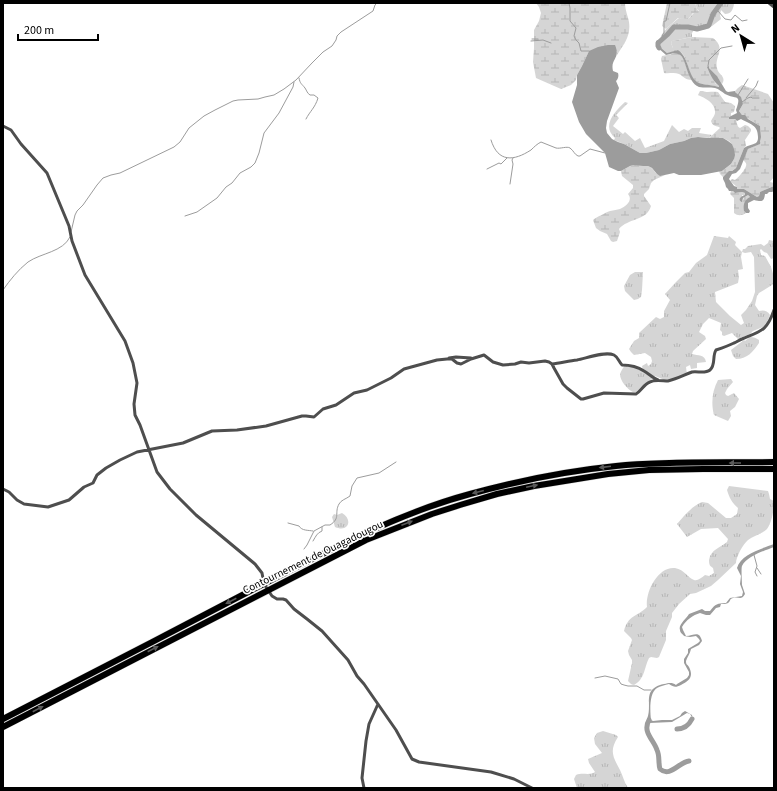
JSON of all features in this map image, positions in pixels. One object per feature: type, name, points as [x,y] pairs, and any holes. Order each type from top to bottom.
[{"type":"highway","name":"Contournement de Ouagadougou","points":[[3,727],[266,587],[355,537],[429,507],[468,494],[506,484],[564,473],[618,466],[653,464],[774,462]]},
{"type":"highway","name":"Contournement de Ouagadougou","points":[[3,719],[266,587],[342,551],[372,537],[460,504],[534,486],[608,474],[649,470],[774,469]]},
{"type":"street","points":[[769,3],[774,7]]},
{"type":"street","points":[[3,126],[11,130],[21,144],[47,173],[69,226],[72,241],[85,275],[125,341],[133,363],[137,383],[134,404],[136,414],[157,472],[170,489],[196,514],[255,564],[262,573],[266,587],[272,596],[277,599],[284,598],[294,610],[307,618],[322,631],[348,660],[357,676],[396,730],[412,759],[419,762],[491,772],[514,779],[532,788]]},
{"type":"street","points":[[552,364],[566,388],[581,399],[604,393],[636,394],[650,382],[676,379],[693,372],[710,371],[714,362],[714,351],[764,329],[774,310]]},
{"type":"street","points":[[447,359],[452,359],[459,364],[484,355],[493,362],[503,365],[521,362],[529,363],[545,361],[552,364],[578,360],[600,354],[612,354],[617,357],[620,364],[636,368],[643,371],[650,377],[660,381]]},
{"type":"street","points":[[3,489],[24,504],[48,507],[69,500],[84,487],[93,483],[97,475],[106,468],[136,452],[183,443],[212,431],[237,430],[266,426],[302,416],[314,417],[323,409],[336,405],[354,393],[367,390],[391,378],[404,369],[437,360],[456,357],[473,358]]},
{"type":"street","points":[[364,788],[362,778],[366,741],[369,724],[378,704]]},
{"type":"green space","points":[[536,3],[625,3],[629,22],[628,36],[617,55],[617,51],[589,51],[576,80],[571,85],[561,89],[536,78],[533,62],[534,30],[541,13]]},
{"type":"green space","points":[[667,3],[695,3],[699,12],[696,15],[693,13],[688,19],[678,18],[666,29],[662,26]]},
{"type":"green space","points":[[695,3],[734,4],[729,13],[725,14],[721,10],[721,19],[706,29],[694,30],[692,37],[672,41],[673,52],[667,53],[660,47],[662,34],[679,18],[688,19],[694,13],[699,11]]},
{"type":"green space","points":[[692,37],[713,38],[717,42],[720,49],[717,64],[718,70],[723,77],[722,84],[708,67],[715,83],[719,87],[697,82],[691,75],[682,53],[678,50],[673,52],[672,41]]},
{"type":"green space","points":[[677,53],[684,61],[692,80],[687,79],[677,73],[664,73],[661,59],[662,56]]},
{"type":"green space","points":[[742,85],[768,94],[774,103],[774,178],[770,182],[774,183],[774,186],[760,192],[759,196],[757,197],[744,189],[737,189],[737,187],[730,181],[732,179],[735,180],[744,170],[746,163],[743,160],[748,149],[759,144],[761,141],[760,126],[742,115],[739,111],[743,104],[735,91]]},
{"type":"green space","points":[[700,91],[718,92],[725,102],[731,103],[735,106],[734,112],[731,113],[731,116],[729,117],[735,119],[740,128],[745,125],[751,129],[745,140],[746,146],[736,168],[723,177],[719,171],[722,171],[731,164],[734,159],[732,144],[723,138],[709,138],[720,128],[711,122],[715,113],[714,106],[710,101],[698,95]]},
{"type":"green space","points":[[625,102],[628,103],[616,115],[619,118],[613,126],[623,134],[625,132],[635,141],[640,138],[645,148],[664,141],[672,125],[679,132],[684,129],[688,131],[692,128],[701,128],[699,133],[712,135],[709,138],[691,138],[670,144],[659,150],[640,153],[614,140],[615,138],[609,129],[611,119]]},
{"type":"green space","points":[[634,165],[648,166],[651,167],[657,174],[665,175],[654,180],[644,194],[651,206],[649,211],[641,217],[623,225],[619,229],[620,232],[617,241],[613,242],[607,234],[596,228],[593,220],[610,211],[620,209],[630,201],[628,194],[633,188],[633,185],[622,176],[621,171]]},
{"type":"green space","points":[[731,191],[735,193],[745,193],[745,195],[742,195],[742,202],[744,197],[748,195],[750,197],[744,208],[746,213],[743,215],[737,215],[734,213],[734,198],[730,194]]},
{"type":"green space","points":[[714,236],[728,238],[729,236],[736,242],[735,245],[742,252],[743,249],[748,246],[761,244],[764,246],[769,240],[774,241],[774,258],[771,259],[767,253],[761,249],[760,250],[761,255],[765,256],[771,267],[774,283],[759,293],[755,305],[759,311],[762,310],[768,312],[770,315],[767,322],[763,327],[738,339],[732,333],[724,336],[722,335],[720,330],[721,323],[709,318],[703,324],[699,332],[705,336],[706,339],[693,351],[692,354],[703,356],[706,362],[697,363],[697,368],[691,369],[690,365],[686,367],[687,375],[667,381],[655,376],[636,392],[633,392],[626,387],[621,379],[620,374],[623,368],[625,365],[643,370],[642,366],[647,363],[648,366],[652,361],[651,357],[645,353],[634,355],[629,349],[634,341],[639,338],[639,333],[656,317],[660,319],[664,317],[664,311],[670,300],[665,294],[685,273],[689,272],[696,263],[707,255]],"holes":[[[742,252],[751,252],[754,257],[755,292],[752,301],[741,315],[744,323],[741,325],[716,302],[715,292],[738,283],[738,270],[743,269],[741,257]]]},
{"type":"green space","points":[[635,272],[643,272],[641,297],[634,300],[625,291],[624,286],[630,275]]},
{"type":"green space","points":[[750,337],[759,340],[759,343],[749,354],[743,358],[736,359],[731,350]]},
{"type":"green space","points":[[731,379],[733,382],[725,393],[728,396],[734,393],[739,399],[735,407],[730,411],[731,416],[728,421],[714,415],[713,398],[714,389],[718,380]]},
{"type":"green space","points":[[729,486],[768,491],[770,499],[774,501],[774,508],[769,526],[765,531],[746,542],[738,554],[736,563],[718,580],[711,586],[696,593],[690,594],[679,604],[672,613],[672,617],[666,631],[666,640],[659,657],[649,658],[644,673],[638,683],[634,685],[631,684],[628,681],[632,660],[628,651],[632,640],[624,631],[626,626],[630,619],[647,607],[650,588],[663,571],[669,568],[675,568],[681,570],[694,580],[714,573],[713,568],[709,563],[710,556],[714,551],[727,542],[728,539],[718,528],[701,529],[687,537],[677,524],[685,515],[702,502],[708,503],[726,518],[731,518],[737,514],[738,508],[731,500],[727,490]]},
{"type":"green space","points":[[342,513],[348,519],[348,524],[344,528],[335,527],[332,517],[334,514],[337,515]]},
{"type":"green space","points":[[603,731],[618,737],[615,742],[613,754],[628,788],[577,788],[574,779],[576,775],[595,772],[588,759],[602,753],[595,744],[594,738],[597,733]]},
{"type":"shaded area","points":[[656,41],[660,41],[660,47],[667,53],[678,50],[682,53],[695,80],[699,83],[719,87],[709,72],[707,67],[709,66],[726,91],[735,91],[741,97],[743,104],[739,111],[742,115],[745,115],[748,119],[760,126],[760,144],[748,149],[740,169],[736,173],[732,174],[729,179],[734,186],[737,187],[737,189],[744,189],[757,197],[759,196],[760,192],[774,186],[774,191],[765,194],[762,201],[754,200],[748,203],[749,213],[744,211],[744,203],[750,197],[748,195],[743,198],[742,202],[740,198],[745,195],[745,193],[735,193],[733,191],[729,191],[723,177],[729,171],[736,168],[744,148],[757,142],[757,130],[753,125],[741,119],[737,121],[735,119],[729,119],[729,117],[737,113],[736,110],[738,99],[725,94],[716,88],[699,87],[689,75],[681,56],[678,54],[666,55],[657,47]]},
{"type":"shaded area","points":[[608,45],[615,45],[617,50],[612,67],[613,71],[618,73],[616,81],[619,88],[607,121],[606,128],[607,133],[612,139],[640,153],[646,153],[659,150],[670,144],[691,138],[723,138],[732,144],[734,149],[735,155],[731,164],[722,171],[701,175],[679,175],[674,173],[660,176],[648,166],[634,165],[621,171],[609,167],[605,153],[586,134],[579,122],[572,102],[577,85],[577,75],[589,51]]},
{"type":"shaded area","points":[[774,544],[774,547],[761,552],[744,562],[742,566],[742,585],[745,594],[741,598],[733,598],[727,603],[721,604],[720,607],[716,608],[710,615],[700,613],[695,615],[684,624],[682,627],[686,636],[696,634],[702,641],[699,645],[691,649],[686,660],[691,676],[686,682],[679,686],[675,687],[669,684],[657,688],[654,690],[651,698],[650,712],[651,720],[653,721],[672,720],[680,716],[685,711],[692,715],[692,717],[687,713],[672,722],[649,723],[647,719],[649,713],[649,698],[652,689],[667,683],[676,685],[687,678],[689,672],[684,663],[684,659],[688,653],[688,649],[700,641],[696,636],[690,637],[684,636],[680,631],[681,624],[689,614],[702,609],[705,611],[710,611],[717,604],[726,603],[730,598],[742,596],[743,592],[740,584],[741,576],[737,568],[743,559],[752,553]]},
{"type":"waterway","points":[[71,232],[77,211],[103,178],[120,173],[174,147],[180,142],[189,128],[204,116],[233,101],[258,99],[274,95],[284,89],[296,80],[323,52],[332,46],[337,36],[341,32],[373,11],[377,3]]},
{"type":"waterway","points":[[569,3],[570,21],[576,28],[574,36],[579,43],[581,51],[589,51]]},
{"type":"waterway","points":[[664,39],[662,36],[664,33],[664,21],[666,21],[670,3]]},
{"type":"waterway","points":[[659,48],[658,43],[674,27],[688,27],[697,29],[708,26],[713,14],[721,3]]},
{"type":"waterway","points":[[714,12],[718,11],[725,19],[731,20],[735,15],[742,21],[747,20]]},
{"type":"waterway","points":[[532,39],[538,39]]},
{"type":"waterway","points":[[531,41],[543,40],[551,43]]},
{"type":"waterway","points":[[708,66],[709,60],[721,48],[732,46]]},
{"type":"waterway","points":[[299,78],[308,93],[318,98],[306,119]]},
{"type":"waterway","points":[[738,95],[748,79]]},
{"type":"waterway","points":[[746,98],[756,86],[758,81]]},
{"type":"waterway","points":[[185,216],[197,212],[217,198],[240,173],[255,163],[264,133],[279,113],[293,87],[294,82]]},
{"type":"waterway","points":[[742,102],[751,97],[759,98]]},
{"type":"waterway","points":[[491,140],[498,153],[507,158],[513,158],[525,154],[541,142],[556,148],[569,147],[578,156],[590,149],[605,153]]},
{"type":"waterway","points":[[487,169],[499,163],[501,164],[507,158]]},
{"type":"waterway","points":[[510,184],[513,158]]},
{"type":"waterway","points":[[3,290],[14,275],[28,262],[57,249],[67,242],[70,237]]},
{"type":"waterway","points":[[304,549],[314,531],[325,525],[330,525],[335,520],[339,504],[350,496],[352,486],[357,478],[379,473],[396,462]]},
{"type":"waterway","points":[[288,523],[299,526],[303,530],[313,531]]},
{"type":"waterway","points":[[313,541],[322,531],[322,527]]},
{"type":"waterway","points":[[754,555],[757,566],[755,572],[757,576]]},
{"type":"waterway","points":[[757,568],[761,574]]},
{"type":"waterway","points":[[595,678],[605,676],[618,679],[621,684],[624,685],[637,686],[644,690],[651,690]]},
{"type":"waterway","points":[[677,729],[686,726],[692,719]]},
{"type":"waterway","points":[[649,720],[647,728],[649,736],[658,752],[660,769],[667,772],[671,771],[689,761]]}]
